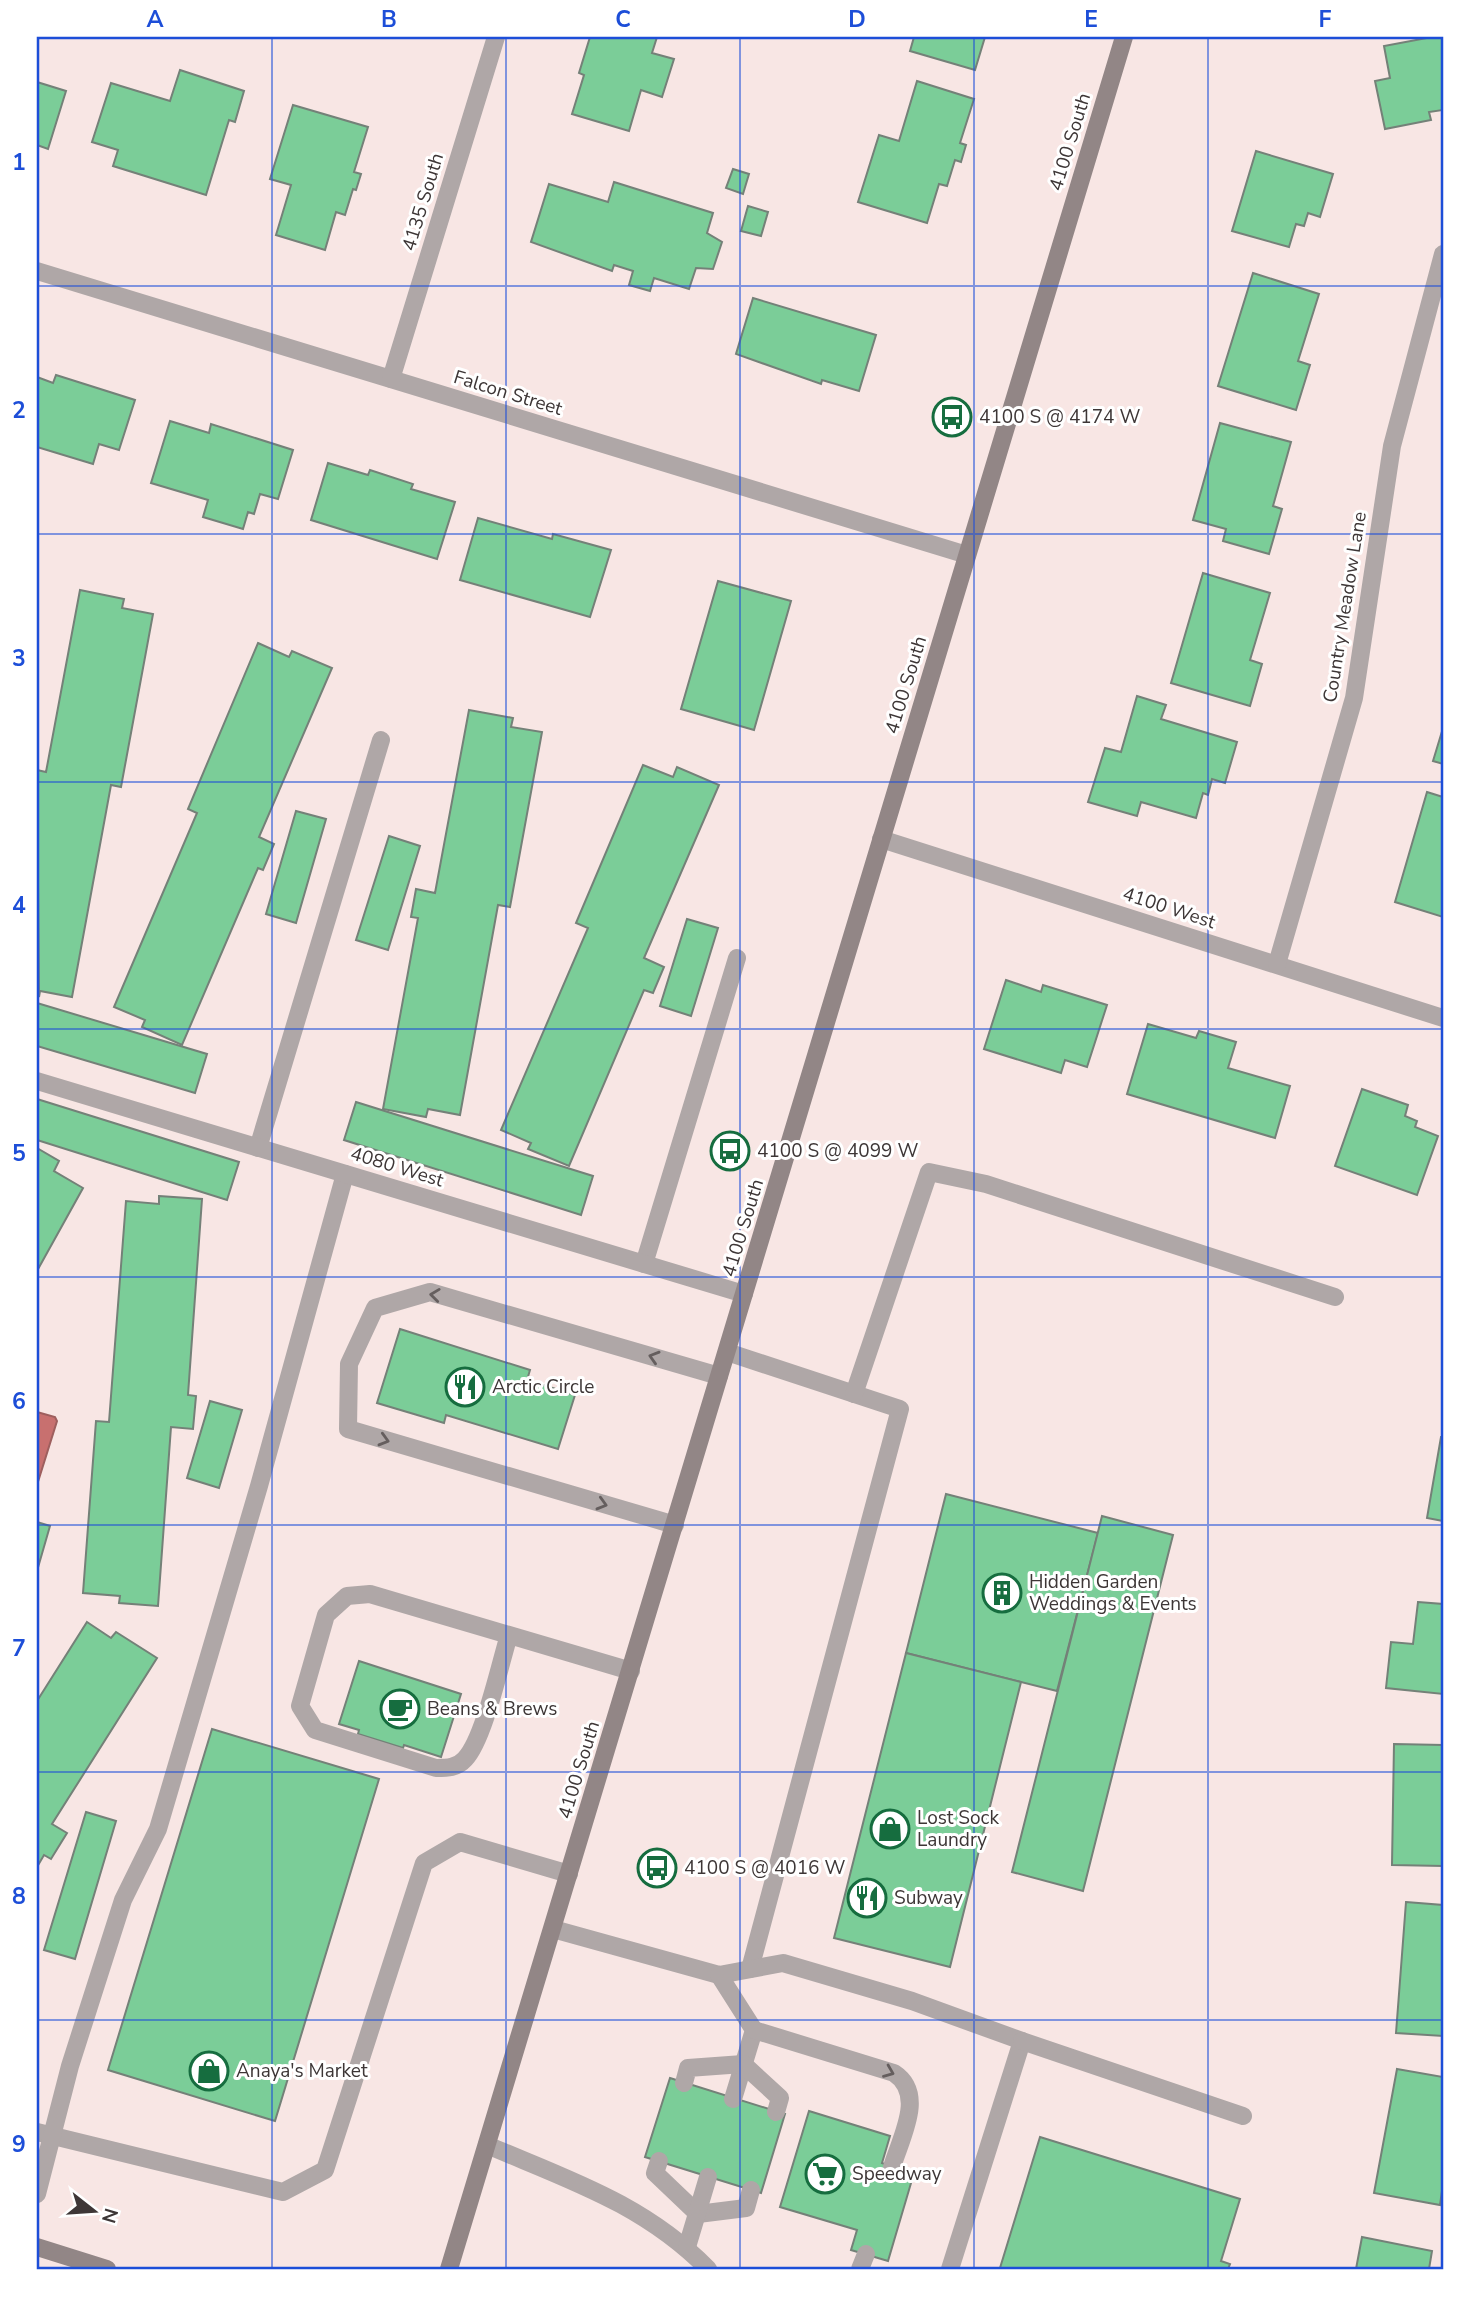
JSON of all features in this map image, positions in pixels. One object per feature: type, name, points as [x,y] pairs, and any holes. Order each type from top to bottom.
[{"type":"main road","name":"4100 South","points":[[449,2269],[1124,37]]},
{"type":"main road","points":[[37,2247],[107,2269]]},
{"type":"street","name":"4135 South","points":[[391,379],[496,37]]},
{"type":"street","name":"Country Meadow Lane","points":[[1277,964],[1354,698],[1392,446],[1443,254]]},
{"type":"street","name":"Falcon Street","points":[[37,271],[967,555]]},
{"type":"street","points":[[258,1148],[381,740]]},
{"type":"street","name":"4100 West","points":[[881,839],[1443,1018]]},
{"type":"street","points":[[644,1264],[737,958]]},
{"type":"street","name":"4080 West","points":[[37,1081],[744,1294]]},
{"type":"street","points":[[854,1394],[929,1172],[986,1185],[1335,1297]]},
{"type":"street","points":[[37,2194],[44,2134],[123,1900],[158,1829],[259,1486],[345,1174]]},
{"type":"street","points":[[674,1525],[348,1429],[349,1364],[375,1308],[430,1292],[719,1376]]},
{"type":"street","points":[[727,1352],[900,1409],[750,1969]]},
{"type":"street","points":[[509,1635],[476,1742],[465,1759],[452,1768],[436,1768],[315,1730],[300,1706],[326,1615],[346,1596],[370,1594],[509,1635],[631,1671]]},
{"type":"street","points":[[44,2134],[284,2192],[325,2170],[424,1863],[460,1842],[569,1874]]},
{"type":"street","points":[[553,1929],[719,1975],[783,1963],[912,2001],[1243,2116]]},
{"type":"street","points":[[719,1975],[754,2030],[894,2073],[907,2081],[912,2100],[892,2167]]},
{"type":"street","points":[[733,2098],[754,2030]]},
{"type":"street","points":[[950,2269],[1022,2041]]},
{"type":"street","points":[[684,2083],[688,2068],[743,2064],[780,2098],[776,2112]]},
{"type":"street","points":[[486,2145],[624,2203],[687,2247],[708,2269]]},
{"type":"street","points":[[659,2161],[655,2173],[698,2214]]},
{"type":"street","points":[[687,2247],[708,2176]]},
{"type":"street","points":[[698,2214],[746,2208],[751,2190]]},
{"type":"shaded area","points":[[37,1412],[55,1417],[57,1421],[37,1485]]},
{"type":"building","points":[[590,37],[657,37],[652,53],[674,59],[662,97],[641,90],[629,131],[572,114],[584,75],[579,73]]},
{"type":"building","points":[[914,37],[985,37],[975,70],[910,51]]},
{"type":"building","points":[[1443,37],[1443,110],[1429,112],[1431,120],[1385,129],[1375,81],[1390,78],[1384,46]]},
{"type":"building","points":[[180,70],[244,91],[235,122],[229,120],[206,195],[113,166],[118,150],[92,142],[111,83],[170,101]]},
{"type":"building","points":[[917,81],[974,99],[960,143],[966,145],[961,162],[955,160],[947,186],[939,184],[927,223],[858,202],[879,135],[899,141]]},
{"type":"building","points":[[37,82],[66,91],[48,149],[37,145]]},
{"type":"building","points":[[293,105],[368,127],[354,172],[361,174],[356,190],[353,189],[345,215],[336,212],[325,250],[276,235],[291,185],[270,179]]},
{"type":"building","points":[[1256,151],[1333,174],[1320,217],[1308,213],[1304,226],[1296,224],[1289,247],[1232,231]]},
{"type":"building","points":[[733,169],[749,174],[743,194],[726,188]]},
{"type":"building","points":[[614,182],[713,213],[707,233],[722,242],[713,269],[696,268],[689,289],[654,278],[650,291],[629,285],[633,271],[614,265],[612,271],[531,242],[549,184],[608,202]]},
{"type":"building","points":[[748,206],[768,212],[761,236],[741,231]]},
{"type":"building","points":[[1253,273],[1319,294],[1298,361],[1310,365],[1296,410],[1218,386]]},
{"type":"building","points":[[753,298],[876,335],[859,391],[822,380],[821,384],[736,354]]},
{"type":"building","points":[[56,375],[135,400],[119,450],[99,444],[93,464],[37,447],[37,377],[53,383]]},
{"type":"building","points":[[170,421],[209,433],[211,424],[293,450],[278,499],[260,494],[254,514],[248,512],[243,529],[203,517],[208,500],[151,483]]},
{"type":"building","points":[[1220,423],[1291,442],[1273,506],[1282,509],[1269,554],[1223,541],[1226,529],[1193,520]]},
{"type":"building","points":[[328,463],[368,475],[370,470],[413,484],[411,489],[455,502],[437,559],[311,520]]},
{"type":"building","points":[[478,518],[552,539],[553,534],[611,550],[590,617],[460,580]]},
{"type":"building","points":[[1203,573],[1270,593],[1250,660],[1262,664],[1250,706],[1171,683]]},
{"type":"building","points":[[718,581],[791,601],[754,730],[681,709]]},
{"type":"building","points":[[80,590],[124,599],[122,608],[153,614],[121,787],[111,785],[72,997],[40,991],[39,997],[37,770],[46,772]]},
{"type":"building","points":[[258,643],[289,657],[292,651],[332,668],[259,837],[274,844],[263,870],[258,868],[182,1045],[142,1027],[145,1020],[114,1007],[197,813],[188,809]]},
{"type":"building","points":[[1137,696],[1166,705],[1161,719],[1237,742],[1225,783],[1212,779],[1208,795],[1203,793],[1196,818],[1141,802],[1137,816],[1088,802],[1105,748],[1121,752]]},
{"type":"building","points":[[469,710],[513,718],[511,727],[542,732],[510,907],[498,905],[460,1115],[428,1109],[426,1117],[383,1109],[418,918],[411,917],[416,889],[435,893]]},
{"type":"building","points":[[1443,728],[1443,764],[1433,761]]},
{"type":"building","points":[[643,765],[673,777],[677,767],[719,785],[644,958],[664,967],[653,993],[644,990],[569,1166],[528,1149],[531,1143],[501,1130],[588,928],[576,923]]},
{"type":"building","points":[[1427,792],[1443,797],[1443,917],[1395,902]]},
{"type":"building","points":[[296,811],[326,819],[296,923],[266,914]]},
{"type":"building","points":[[389,836],[420,846],[388,950],[356,940]]},
{"type":"building","points":[[687,919],[718,928],[691,1016],[660,1006]]},
{"type":"building","points":[[1006,980],[1041,992],[1043,985],[1107,1005],[1087,1067],[1065,1060],[1061,1073],[984,1049]]},
{"type":"building","points":[[37,1003],[207,1054],[195,1093],[37,1046]]},
{"type":"building","points":[[1148,1024],[1196,1038],[1199,1031],[1236,1042],[1228,1068],[1290,1086],[1275,1138],[1127,1094]]},
{"type":"building","points":[[1362,1089],[1408,1105],[1405,1116],[1417,1121],[1415,1127],[1438,1136],[1417,1195],[1335,1166]]},
{"type":"building","points":[[37,1099],[239,1162],[227,1200],[37,1140]]},
{"type":"building","points":[[356,1102],[593,1176],[581,1215],[344,1140]]},
{"type":"building","points":[[37,1148],[59,1161],[54,1171],[83,1188],[37,1271]]},
{"type":"building","points":[[159,1196],[202,1199],[188,1395],[196,1396],[193,1429],[171,1427],[158,1606],[119,1603],[120,1596],[83,1593],[96,1421],[109,1422],[126,1201],[159,1204]]},
{"type":"building","name":"Arctic Circle","points":[[400,1329],[530,1370],[527,1380],[575,1395],[558,1449],[446,1415],[444,1423],[377,1403]]},
{"type":"building","points":[[210,1401],[242,1410],[219,1488],[187,1478]]},
{"type":"building","points":[[1443,1437],[1443,1521],[1427,1518]]},
{"type":"building","name":"Hidden Garden Weddings & Events","points":[[946,1494],[1098,1533],[1057,1691],[906,1653]]},
{"type":"building","points":[[1102,1516],[1173,1535],[1083,1891],[1012,1872]]},
{"type":"building","points":[[37,1522],[50,1526],[37,1571]]},
{"type":"building","points":[[1418,1602],[1443,1604],[1443,1694],[1386,1688],[1391,1642],[1413,1644]]},
{"type":"building","points":[[87,1622],[111,1638],[116,1632],[157,1658],[52,1824],[67,1833],[51,1859],[44,1855],[37,1867],[37,1701]]},
{"type":"building","points":[[906,1653],[1021,1682],[950,1967],[834,1938]]},
{"type":"building","name":"Beans & Brews","points":[[359,1661],[461,1694],[441,1757],[358,1734],[359,1730],[339,1724]]},
{"type":"building","points":[[212,1729],[379,1779],[275,2121],[108,2070]]},
{"type":"building","points":[[1394,1744],[1443,1745],[1443,1866],[1392,1865]]},
{"type":"building","points":[[86,1812],[116,1821],[75,1959],[44,1950]]},
{"type":"building","points":[[1406,1902],[1443,1905],[1443,2036],[1396,2033]]},
{"type":"building","points":[[1397,2069],[1443,2077],[1443,2184],[1440,2205],[1374,2193]]},
{"type":"building","points":[[670,2078],[785,2114],[761,2193],[645,2157]]},
{"type":"building","points":[[809,2111],[890,2136],[882,2163],[914,2173],[888,2261],[851,2250],[857,2230],[780,2207]]},
{"type":"building","points":[[1040,2137],[1240,2199],[1221,2261],[1230,2264],[1228,2269],[1000,2268]]},
{"type":"building","points":[[1362,2237],[1432,2251],[1429,2269],[1356,2269]]},
{"type":"place","name":"4100 S @ 4174 W","points":[[952,417]]},
{"type":"place","name":"4100 S @ 4099 W","points":[[730,1151]]},
{"type":"place","name":"Arctic Circle","points":[[465,1387]]},
{"type":"place","name":"Hidden Garden Weddings & Events","points":[[1002,1593]]},
{"type":"place","name":"Beans & Brews","points":[[400,1709]]},
{"type":"place","name":"Lost Sock Laundry","points":[[890,1829]]},
{"type":"place","name":"4100 S @ 4016 W","points":[[657,1868]]},
{"type":"place","name":"Subway","points":[[867,1898]]},
{"type":"place","name":"Anaya's Market","points":[[209,2071]]},
{"type":"place","name":"Speedway","points":[[825,2174]]}]
